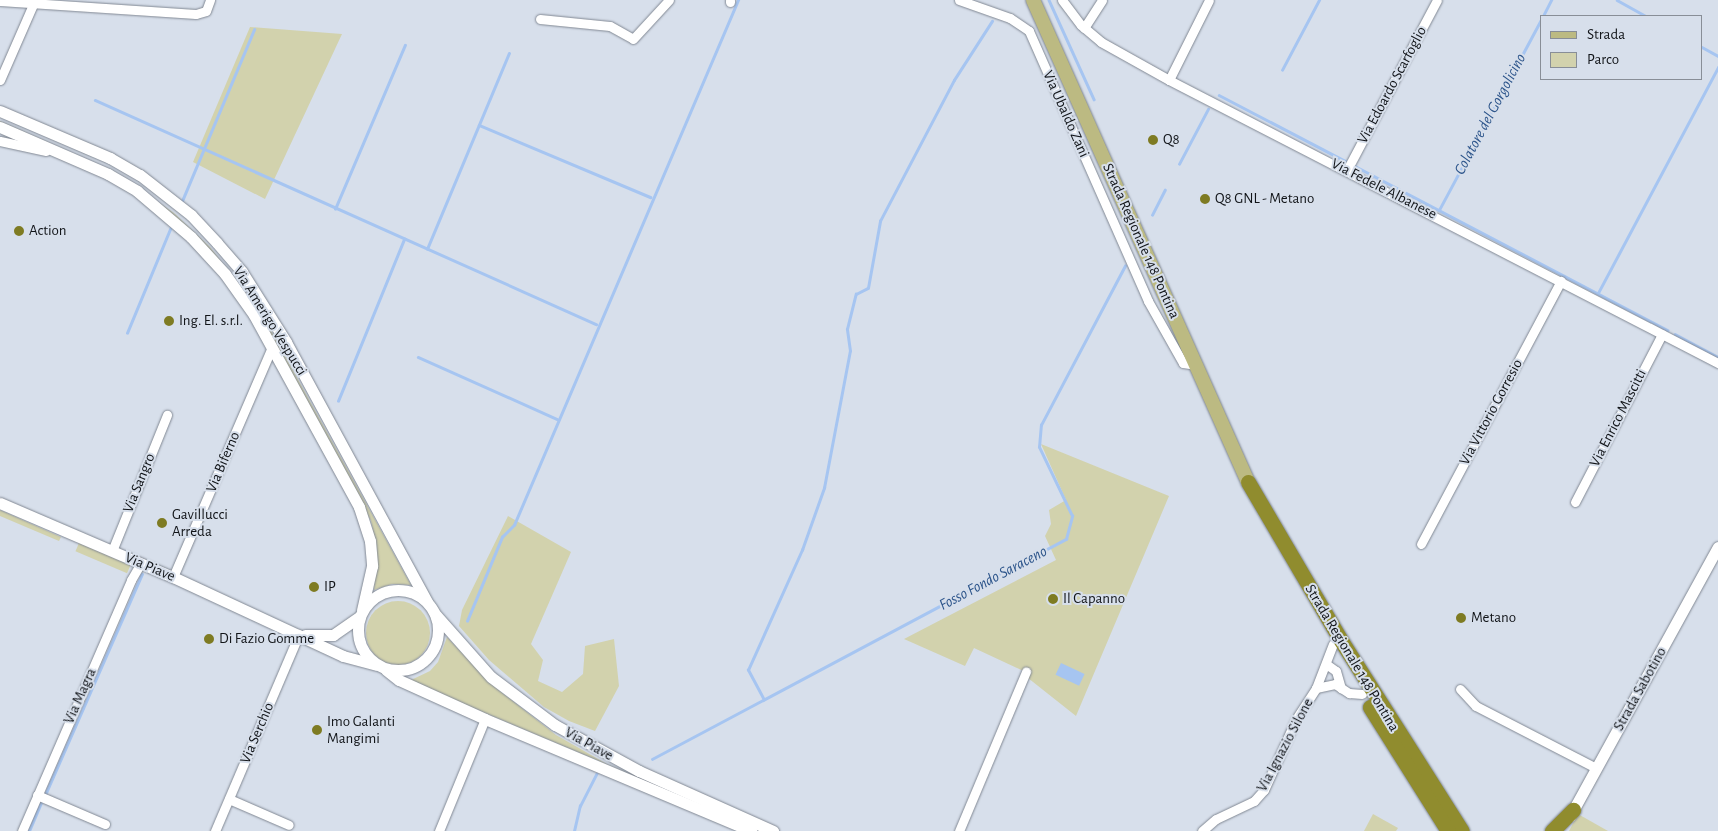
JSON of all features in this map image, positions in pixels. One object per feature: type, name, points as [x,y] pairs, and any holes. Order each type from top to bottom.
[{"type":"highway","name":"Strada Regionale 148 Pontina","points":[[1248,482],[1287,564],[1362,694],[1445,827]]},
{"type":"highway","name":"Strada Regionale 148 Pontina","points":[[1248,482],[1340,639],[1462,831]]},
{"type":"highway","points":[[1552,831],[1573,810]]},
{"type":"main road","name":"Strada Regionale 148 Pontina","points":[[1033,0],[1248,482]]},
{"type":"street","points":[[0,1],[34,1],[198,14],[206,11],[210,0]]},
{"type":"street","points":[[540,19],[610,26],[633,39],[669,0]]},
{"type":"street","name":"Via Ubaldo Zani","points":[[959,0],[1010,18],[1029,31],[1148,301],[1164,326],[1183,363],[1195,365]]},
{"type":"street","name":"Via Fedele Albanese","points":[[1062,0],[1084,28],[1105,44],[1169,80],[1347,170],[1718,363]]},
{"type":"street","points":[[1084,28],[1102,0]]},
{"type":"street","points":[[1169,80],[1209,0]]},
{"type":"street","name":"Via Edoardo Scarfoglio","points":[[1347,170],[1437,0]]},
{"type":"street","points":[[0,80],[34,1]]},
{"type":"street","name":"Via Amerigo Vespucci","points":[[0,112],[110,158],[140,175],[191,215],[217,243],[242,272],[286,342],[427,602]]},
{"type":"street","name":"Via Amerigo Vespucci","points":[[0,127],[108,174],[168,215],[225,274],[254,315],[272,347],[352,492],[365,524],[372,566],[361,613]]},
{"type":"street","points":[[0,141],[63,154]]},
{"type":"street","name":"Via Vittorio Gorresio","points":[[1421,544],[1560,281]]},
{"type":"street","name":"Via Enrico Mascitti","points":[[1574,502],[1662,334]]},
{"type":"street","name":"Via Biferno","points":[[173,577],[272,347]]},
{"type":"street","name":"Via Sangro","points":[[112,551],[167,414]]},
{"type":"street","name":"Via Piave","points":[[0,503],[142,563],[343,656],[381,667],[399,680],[485,719],[751,831]]},
{"type":"street","name":"Strada Sabotino","points":[[1562,831],[1718,547]]},
{"type":"street","name":"Via Magra","points":[[22,831],[131,580],[142,563]]},
{"type":"street","points":[[393,590],[411,592],[427,602],[435,614],[438,626],[432,652],[412,668],[381,667],[361,649],[357,628],[361,613],[381,594],[393,590]]},
{"type":"street","name":"Via Piave","points":[[299,634],[328,636],[361,613]]},
{"type":"street","name":"Via Piave","points":[[435,614],[492,677],[555,725],[639,771],[773,831]]},
{"type":"street","name":"Via Serchio","points":[[215,831],[299,634]]},
{"type":"street","name":"Via Ignazio Silone","points":[[1202,831],[1216,819],[1260,795],[1296,719],[1316,688],[1333,644]]},
{"type":"street","points":[[1326,664],[1336,671],[1341,688]]},
{"type":"street","points":[[959,831],[1026,672]]},
{"type":"street","name":"Via Ignazio Silone","points":[[1316,688],[1335,684],[1349,693],[1362,694]]},
{"type":"street","points":[[1460,689],[1476,706],[1596,768]]},
{"type":"street","points":[[439,831],[485,719]]},
{"type":"street","points":[[37,795],[105,824]]},
{"type":"street","points":[[229,799],[289,825]]},
{"type":"green space","points":[[250,27],[342,34],[265,199],[193,162]]},
{"type":"green space","points":[[0,121],[115,172],[174,213],[210,247],[262,314],[411,585],[392,584],[374,590],[377,549],[371,521],[262,321],[150,199],[0,124]]},
{"type":"green space","name":"Il Capanno","points":[[1041,444],[1169,496],[1076,716],[1028,678],[1030,674],[974,648],[965,666],[904,639],[1056,560],[1045,536],[1051,524],[1049,510],[1066,500]]},
{"type":"green space","points":[[0,510],[61,537],[59,541],[0,516]]},
{"type":"green space","points":[[508,516],[571,552],[531,644],[543,660],[538,681],[562,692],[583,674],[585,646],[614,639],[619,686],[595,731],[569,721],[544,707],[489,660],[459,626],[462,610]]},
{"type":"green space","points":[[79,543],[131,565],[127,573],[75,551]]},
{"type":"green space","points":[[392,601],[404,601],[421,610],[428,621],[430,633],[428,645],[421,656],[404,665],[392,665],[380,660],[371,651],[366,639],[366,627],[371,615],[380,606]]},
{"type":"green space","points":[[447,637],[491,684],[556,735],[607,764],[718,811],[409,681],[430,671],[438,662]]},
{"type":"green space","points":[[1373,814],[1398,828],[1396,831],[1364,831]]},
{"type":"green space","points":[[1578,814],[1608,831],[1569,831]]},
{"type":"water","points":[[1061,663],[1085,674],[1079,686],[1056,675]]},
{"type":"waterway","points":[[467,621],[502,537],[514,525],[738,0]]},
{"type":"waterway","points":[[1049,0],[1094,99]]},
{"type":"waterway","points":[[1282,70],[1319,0]]},
{"type":"waterway","name":"Colatore del Gorgolicino","points":[[1544,15],[1551,0]]},
{"type":"waterway","points":[[1617,0],[1644,15]]},
{"type":"waterway","points":[[764,700],[748,670],[802,550],[824,488],[850,351],[847,329],[856,294],[868,288],[880,221],[954,80],[992,21]]},
{"type":"waterway","name":"Colatore del Gorgolicino","points":[[1439,210],[1540,22]]},
{"type":"waterway","points":[[182,201],[254,30]]},
{"type":"waterway","points":[[335,209],[405,45]]},
{"type":"waterway","points":[[1703,48],[1718,56]]},
{"type":"waterway","points":[[427,249],[509,53]]},
{"type":"waterway","points":[[1598,293],[1718,67]]},
{"type":"waterway","points":[[1219,95],[1347,162]]},
{"type":"waterway","points":[[95,100],[596,324]]},
{"type":"waterway","name":"Fosso Fondo Saraceno","points":[[1179,164],[1208,109]]},
{"type":"waterway","points":[[479,125],[650,197]]},
{"type":"waterway","points":[[1355,166],[1668,330]]},
{"type":"waterway","name":"Fosso Fondo Saraceno","points":[[1152,215],[1165,190]]},
{"type":"waterway","points":[[127,333],[170,229]]},
{"type":"waterway","points":[[338,401],[404,239]]},
{"type":"waterway","name":"Fosso Fondo Saraceno","points":[[652,759],[1066,539],[1072,516],[1039,447],[1041,425],[1125,266]]},
{"type":"waterway","points":[[1675,334],[1718,357]]},
{"type":"waterway","points":[[418,357],[557,419]]},
{"type":"waterway","points":[[45,795],[142,574]]},
{"type":"waterway","name":"Fosso Fondo Saraceno","points":[[574,831],[580,806],[596,774]]},
{"type":"waterway","points":[[29,831],[42,800]]},
{"type":"place","name":"Q8","points":[[1153,140]]},
{"type":"place","name":"Q8 GNL - Metano","points":[[1205,199]]},
{"type":"place","name":"Action","points":[[19,231]]},
{"type":"place","name":"Ing. El. s.r.l.","points":[[169,321]]},
{"type":"place","name":"Gavillucci Arreda","points":[[162,523]]},
{"type":"place","name":"IP","points":[[314,587]]},
{"type":"place","name":"Il Capanno","points":[[1053,599]]},
{"type":"place","name":"Metano","points":[[1461,618]]},
{"type":"place","name":"Di Fazio Gomme","points":[[209,639]]},
{"type":"place","name":"Imo Galanti Mangimi","points":[[317,730]]}]
